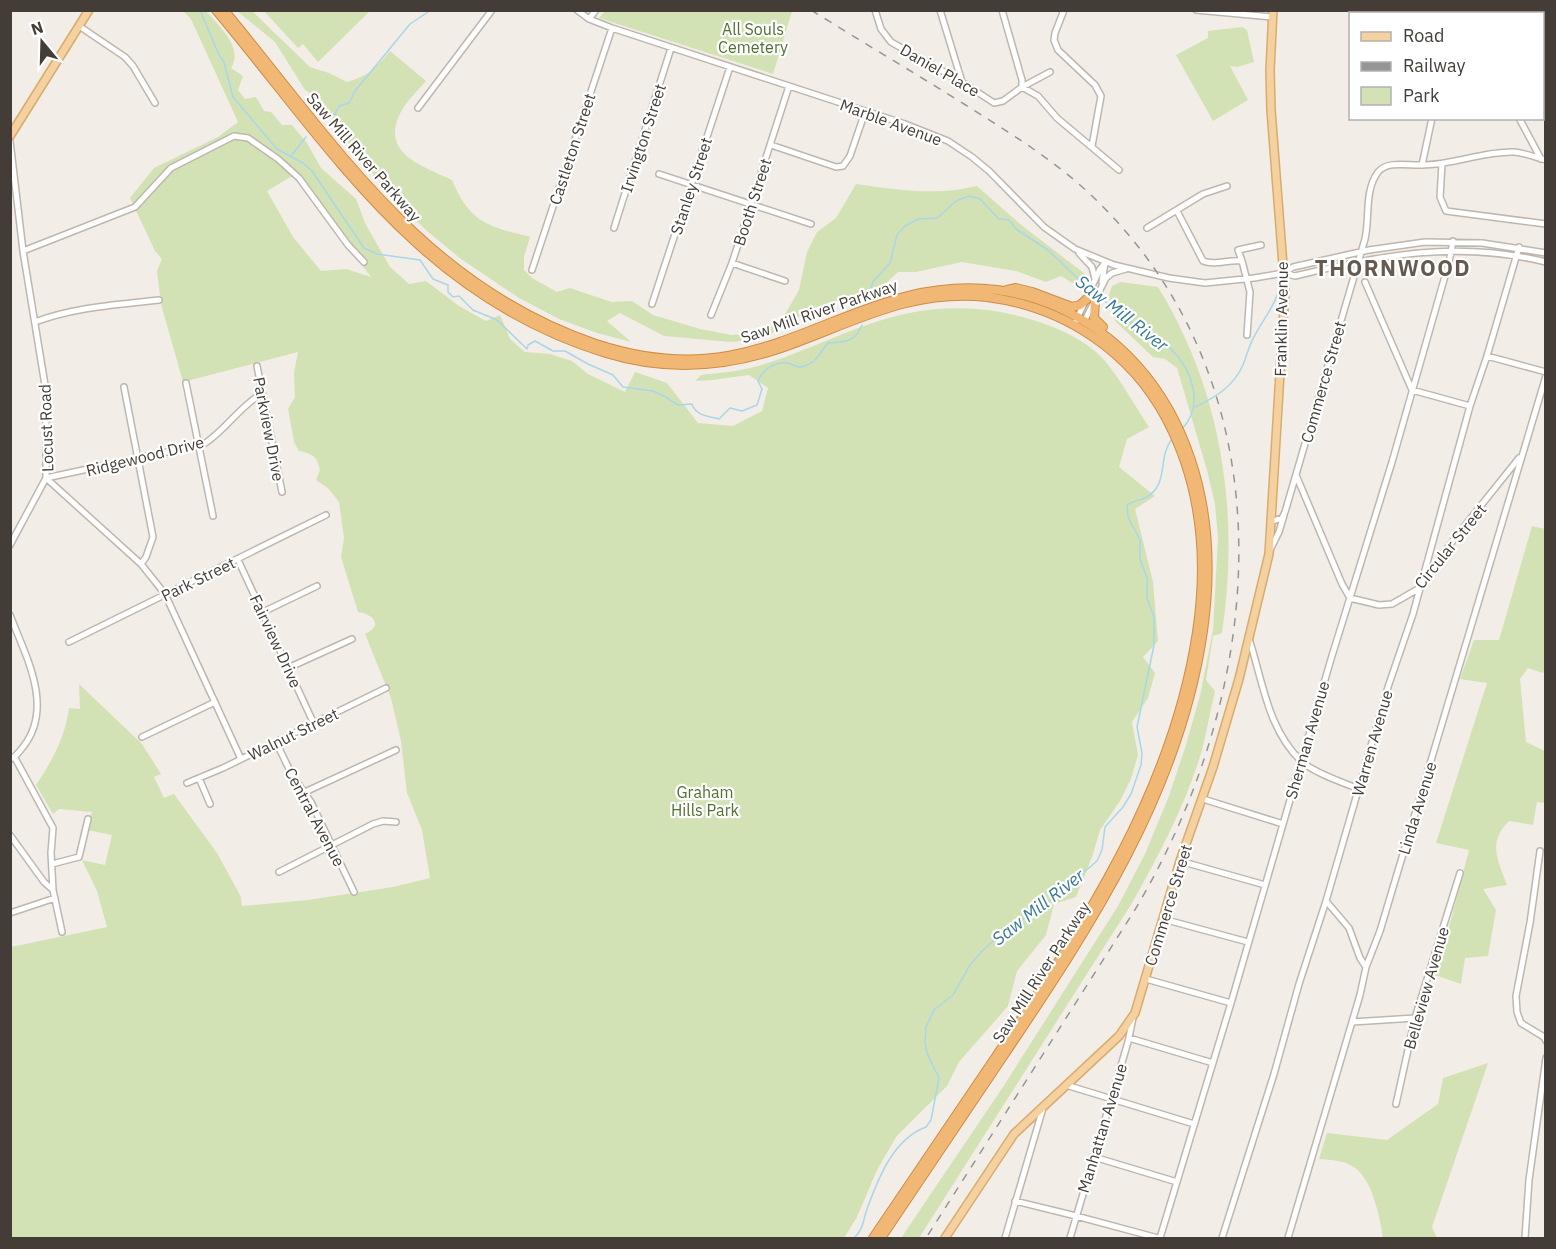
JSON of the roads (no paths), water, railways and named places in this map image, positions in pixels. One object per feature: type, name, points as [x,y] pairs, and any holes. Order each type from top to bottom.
[{"type":"highway","name":"Saw Mill River Parkway","points":[[216,10],[352,178],[410,239],[452,274],[492,301],[535,325],[580,345],[642,363],[680,366],[720,364],[778,349],[888,306],[917,299],[976,296],[1014,302],[1079,322],[1130,368],[1149,390],[1174,427]]},
{"type":"highway","name":"Saw Mill River Parkway","points":[[224,10],[356,173],[420,240],[455,269],[504,302],[539,321],[593,343],[651,358],[690,360],[710,358],[768,346],[897,297],[946,290],[1004,291],[1045,302],[1107,336],[1131,358],[1157,390],[1198,481],[1208,539],[1205,619],[1195,677],[1170,763],[1129,853],[1086,931],[880,1239]]},
{"type":"highway","points":[[1004,291],[1016,288],[1072,307],[1092,299],[1096,322],[1129,349],[1131,358]]},
{"type":"highway","name":"Saw Mill River Parkway","points":[[873,1239],[1070,945],[1128,841],[1161,769],[1187,684],[1202,586],[1199,518],[1181,442]]},
{"type":"main road","points":[[10,136],[88,12]]},
{"type":"main road","name":"Franklin Avenue","points":[[1270,550],[1284,273],[1271,110],[1270,70],[1273,14]]},
{"type":"main road","name":"Commerce Street","points":[[945,1239],[1014,1134],[1119,1036],[1133,1018],[1180,861],[1203,799],[1231,710],[1270,550]]},
{"type":"street","points":[[79,10],[88,12]]},
{"type":"street","points":[[418,108],[492,10]]},
{"type":"street","name":"Marble Avenue","points":[[576,10],[589,19],[612,28],[930,133],[965,152],[989,171],[1044,227],[1075,249],[1105,263],[1194,282],[1211,283],[1284,273]]},
{"type":"street","points":[[589,19],[596,10]]},
{"type":"street","name":"Daniel Place","points":[[875,10],[881,30],[886,37],[994,103],[1003,101],[1022,87]]},
{"type":"street","points":[[940,10],[962,82]]},
{"type":"street","points":[[1002,10],[1022,87]]},
{"type":"street","points":[[1064,10],[1055,33],[1054,40],[1058,50],[1095,85],[1101,96],[1092,146]]},
{"type":"street","points":[[1196,10],[1273,14]]},
{"type":"street","points":[[79,26],[125,57],[134,66],[155,103]]},
{"type":"street","name":"Castleton Street","points":[[532,270],[612,28]]},
{"type":"street","name":"Irvington Street","points":[[614,228],[671,48]]},
{"type":"street","name":"Stanley Street","points":[[652,304],[730,67]]},
{"type":"street","points":[[1022,87],[1050,72]]},
{"type":"street","name":"Booth Street","points":[[711,315],[732,263],[789,86]]},
{"type":"street","points":[[1022,87],[1038,96],[1056,118],[1119,170]]},
{"type":"street","points":[[771,145],[836,167],[843,166],[850,156],[865,112]]},
{"type":"street","points":[[1422,165],[1432,120]]},
{"type":"street","points":[[1521,120],[1543,159]]},
{"type":"street","points":[[23,251],[135,207],[171,168],[234,135],[249,138],[278,159],[298,178],[348,245],[364,262]]},
{"type":"street","name":"Locust Road","points":[[10,141],[23,251],[46,391],[46,478],[141,564],[165,594],[241,759]]},
{"type":"street","name":"Commerce Street","points":[[1270,550],[1285,513],[1367,232],[1367,207],[1377,174],[1382,168],[1392,164],[1442,164],[1499,152],[1516,152],[1543,159]]},
{"type":"street","points":[[1442,164],[1440,197],[1446,212],[1545,224]]},
{"type":"street","points":[[659,174],[811,224]]},
{"type":"street","points":[[1147,228],[1203,194],[1227,186]]},
{"type":"street","points":[[1177,211],[1203,261],[1207,263],[1242,261]]},
{"type":"street","points":[[1284,273],[1293,267],[1400,245],[1453,241],[1519,247],[1545,253]]},
{"type":"street","name":"Sherman Avenue","points":[[1159,1239],[1392,462],[1453,241]]},
{"type":"street","points":[[1247,335],[1250,292],[1238,250],[1261,245]]},
{"type":"street","name":"Warren Avenue","points":[[1222,1239],[1326,901],[1365,761],[1406,637],[1470,406],[1519,247]]},
{"type":"street","points":[[1075,249],[1092,267],[1095,284]]},
{"type":"street","points":[[1284,273],[1295,276],[1358,261],[1406,253],[1452,250],[1516,256],[1545,262]]},
{"type":"street","points":[[732,263],[785,281]]},
{"type":"street","points":[[1092,299],[1100,269],[1105,263]]},
{"type":"street","points":[[1100,289],[1105,263]]},
{"type":"street","points":[[1079,322],[1110,274],[1127,269]]},
{"type":"street","points":[[1365,282],[1412,390],[1470,406]]},
{"type":"street","points":[[35,322],[50,316],[79,310],[159,300]]},
{"type":"street","points":[[1487,356],[1545,374]]},
{"type":"street","name":"Parkview Drive","points":[[257,366],[282,492]]},
{"type":"street","name":"Linda Avenue","points":[[1288,1239],[1352,1023],[1366,967],[1380,931],[1545,374]]},
{"type":"street","points":[[186,383],[213,516]]},
{"type":"street","points":[[123,387],[153,537],[141,564]]},
{"type":"street","name":"Ridgewood Drive","points":[[46,478],[198,445],[215,436],[249,402],[261,394]]},
{"type":"street","name":"Circular Street","points":[[1350,598],[1379,605],[1392,604],[1418,589],[1522,455]]},
{"type":"street","points":[[1296,475],[1350,598]]},
{"type":"street","points":[[10,545],[46,478]]},
{"type":"street","points":[[1273,520],[1282,518],[1285,513]]},
{"type":"street","name":"Park Street","points":[[69,642],[326,516]]},
{"type":"street","name":"Fairview Drive","points":[[238,560],[314,724]]},
{"type":"street","points":[[263,612],[317,586]]},
{"type":"street","points":[[10,615],[32,675],[38,705],[33,731],[13,758],[53,828],[53,890],[62,932]]},
{"type":"street","points":[[1249,637],[1268,709],[1278,731],[1302,762],[1359,789]]},
{"type":"street","points":[[288,668],[352,639]]},
{"type":"street","name":"Walnut Street","points":[[187,783],[386,688]]},
{"type":"street","points":[[142,737],[215,702]]},
{"type":"street","name":"Central Avenue","points":[[276,742],[332,845],[354,892]]},
{"type":"street","points":[[304,792],[396,750]]},
{"type":"street","points":[[199,778],[210,804]]},
{"type":"street","points":[[1203,799],[1283,824]]},
{"type":"street","points":[[52,864],[79,857],[88,819]]},
{"type":"street","points":[[279,872],[373,824],[383,821],[396,822]]},
{"type":"street","points":[[10,835],[44,882],[53,890]]},
{"type":"street","points":[[1540,851],[1530,923],[1516,996],[1517,1012],[1521,1023],[1544,1037],[1545,1041]]},
{"type":"street","points":[[1180,861],[1265,885]]},
{"type":"street","name":"Belleview Avenue","points":[[1396,1104],[1415,1018],[1461,873]]},
{"type":"street","points":[[10,913],[55,898]]},
{"type":"street","points":[[1326,901],[1350,928],[1360,958],[1366,967]]},
{"type":"street","points":[[1163,919],[1248,942]]},
{"type":"street","points":[[1146,979],[1231,1003]]},
{"type":"street","name":"Manhattan Avenue","points":[[1070,1239],[1133,1018]]},
{"type":"street","points":[[1352,1023],[1415,1018]]},
{"type":"street","points":[[1129,1038],[1213,1063]]},
{"type":"street","points":[[1525,1239],[1527,1198],[1545,1058]]},
{"type":"street","points":[[1065,1085],[1194,1124]]},
{"type":"street","points":[[1541,1099],[1545,1108]]},
{"type":"street","points":[[1005,1239],[1045,1103]]},
{"type":"street","points":[[1094,1156],[1176,1182]]},
{"type":"street","points":[[1015,1202],[1159,1239]]},
{"type":"waterway","name":"Saw Mill River","points":[[200,10],[224,62],[233,97],[277,149],[303,163],[312,171],[364,248],[377,254],[420,260],[433,279],[448,285],[448,292],[453,297],[459,296],[473,310],[497,320],[527,349],[528,345],[535,341],[553,351],[565,351],[613,375],[623,387],[653,391],[678,405],[692,404],[699,413],[719,419],[730,408],[742,411],[757,405],[762,389],[758,381],[770,367],[778,363],[800,367],[809,364],[828,343],[844,342],[852,338],[862,325]]},
{"type":"waterway","points":[[325,119],[335,114],[339,106],[349,103],[355,91],[410,24],[431,10]]},
{"type":"waterway","points":[[292,155],[306,137]]},
{"type":"waterway","name":"Saw Mill River","points":[[867,299],[873,282],[890,263],[897,235],[905,226],[918,219],[937,218],[956,201],[969,196],[980,199],[999,219],[1009,220],[1016,229],[1048,250],[1089,289]]},
{"type":"waterway","points":[[1195,407],[1217,395],[1239,373],[1253,339],[1279,290]]},
{"type":"waterway","name":"Saw Mill River","points":[[1093,292],[1148,335],[1170,348],[1186,368],[1194,399],[1193,410],[1182,429]]},
{"type":"waterway","name":"Saw Mill River","points":[[854,1238],[861,1228],[876,1185],[888,1161],[904,1141],[926,1127],[931,1120],[939,1078],[927,1053],[925,1042],[926,1027],[934,1010],[953,995],[970,965],[982,951],[999,936],[1056,896],[1097,861],[1102,850],[1105,827],[1131,794],[1141,765],[1142,753],[1137,727],[1154,645],[1154,617],[1147,598],[1147,578],[1140,559],[1140,540],[1128,517],[1127,505],[1145,498],[1158,486],[1165,454],[1172,439]]},
{"type":"railway","points":[[811,10],[1030,146],[1091,195],[1157,272],[1202,357],[1229,448],[1239,542],[1233,638],[1212,734],[1178,826],[1133,913],[926,1238]]},
{"type":"district","name":"THORNWOOD","points":[[1393,267]]},
{"type":"park label","name":"All Souls Cemetery","points":[[753,38]]},
{"type":"park label","name":"Graham Hills Park","points":[[705,801]]}]
